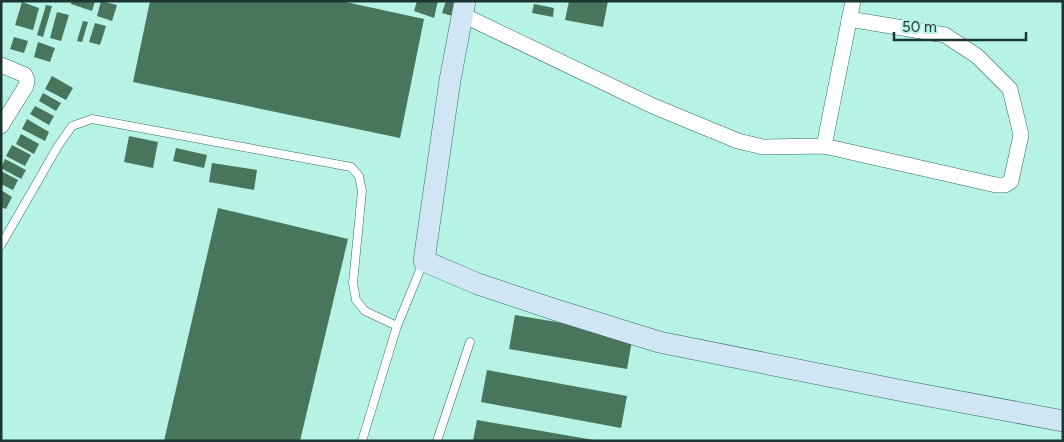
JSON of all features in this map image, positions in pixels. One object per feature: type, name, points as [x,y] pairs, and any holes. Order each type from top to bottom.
[{"type":"main road","points":[[463,15],[454,58],[424,261],[487,287],[659,342],[1063,421]]},
{"type":"street","points":[[824,146],[853,1]]},
{"type":"street","points":[[463,15],[653,106],[738,141],[763,147],[824,146],[996,185],[1004,185],[1011,181],[1021,135],[1010,90],[977,56],[945,35],[849,18]]},
{"type":"street","points":[[1,65],[25,75],[27,80],[26,86],[1,126]]},
{"type":"lane","points":[[1,245],[58,146],[72,126],[92,119],[351,167],[359,176],[362,191],[353,283],[356,300],[365,311],[397,326]]},
{"type":"lane","points":[[362,441],[397,326],[424,261]]},
{"type":"lane","points":[[437,441],[470,342]]},
{"type":"building","points":[[72,1],[95,1],[92,11],[71,4]]},
{"type":"building","points":[[101,1],[117,5],[112,21],[97,16]]},
{"type":"building","points":[[150,1],[341,1],[424,19],[400,138],[133,82]]},
{"type":"building","points":[[417,1],[438,1],[434,18],[414,11]]},
{"type":"building","points":[[446,1],[460,1],[456,17],[442,13]]},
{"type":"building","points":[[569,1],[608,1],[603,27],[565,20]]},
{"type":"building","points":[[22,2],[39,8],[33,30],[15,25]]},
{"type":"building","points":[[534,4],[554,8],[553,17],[532,13]]},
{"type":"building","points":[[46,5],[52,6],[43,37],[37,35]]},
{"type":"building","points":[[57,12],[69,15],[61,41],[50,38]]},
{"type":"building","points":[[83,21],[88,22],[82,42],[77,41]]},
{"type":"building","points":[[95,23],[106,26],[100,45],[89,42]]},
{"type":"building","points":[[14,37],[28,41],[24,53],[10,49]]},
{"type":"building","points":[[38,42],[55,48],[50,62],[34,57]]},
{"type":"building","points":[[52,76],[73,88],[66,100],[45,89]]},
{"type":"building","points":[[43,93],[61,103],[56,111],[39,101]]},
{"type":"building","points":[[35,106],[54,116],[49,125],[30,114]]},
{"type":"building","points":[[27,119],[49,132],[45,141],[22,129]]},
{"type":"building","points":[[21,134],[39,144],[34,154],[16,144]]},
{"type":"building","points":[[129,136],[158,142],[153,168],[124,162]]},
{"type":"building","points":[[12,145],[31,155],[25,166],[6,156]]},
{"type":"building","points":[[176,148],[207,155],[204,168],[173,161]]},
{"type":"building","points":[[5,159],[26,170],[21,179],[1,168]]},
{"type":"building","points":[[212,163],[257,170],[254,190],[209,182]]},
{"type":"building","points":[[1,171],[18,180],[13,190],[1,184]]},
{"type":"building","points":[[1,190],[12,197],[6,209],[1,207]]},
{"type":"building","points":[[218,208],[348,239],[300,441],[164,441]]},
{"type":"building","points":[[515,315],[633,335],[627,369],[509,349]]},
{"type":"building","points":[[487,370],[627,396],[621,428],[481,402]]},
{"type":"building","points":[[477,420],[594,440],[594,441],[473,441]]}]
